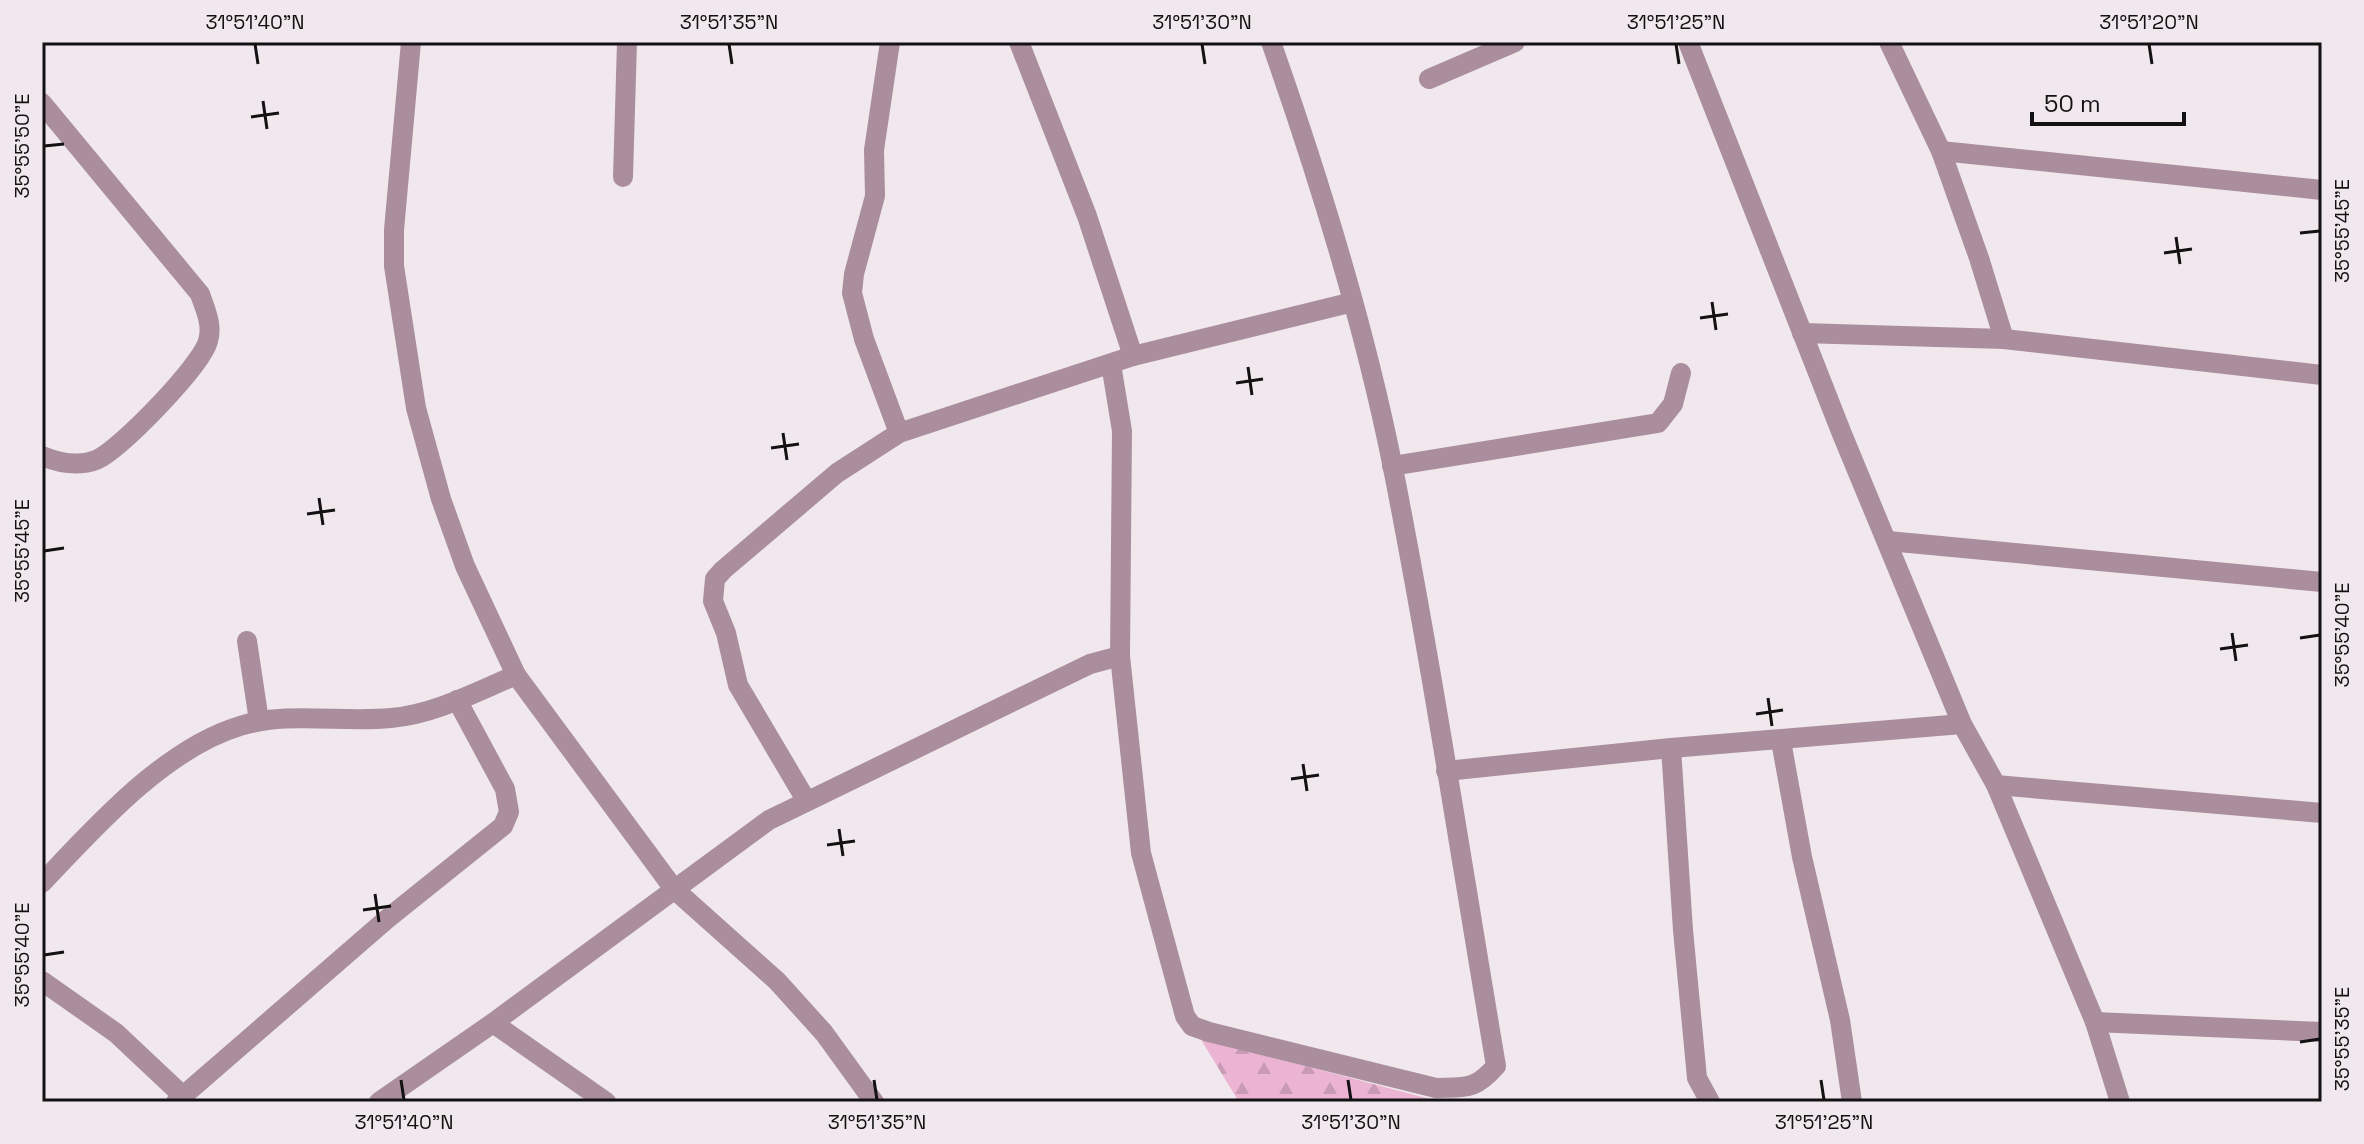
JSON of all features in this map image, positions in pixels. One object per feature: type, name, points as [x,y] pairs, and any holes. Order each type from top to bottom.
[{"type":"street","points":[[411,42],[394,230],[394,266],[416,408],[441,499],[465,566],[516,675],[674,889],[777,981],[824,1033],[874,1102]]},
{"type":"street","points":[[623,177],[627,42]]},
{"type":"street","points":[[890,42],[874,150],[875,196],[854,274],[852,293],[864,339],[899,433]]},
{"type":"street","points":[[1019,42],[1087,216],[1133,356]]},
{"type":"street","points":[[1111,364],[1122,431],[1120,656],[1141,853],[1185,1016],[1192,1026],[1209,1032],[1436,1088],[1466,1087],[1482,1081],[1496,1066],[1392,466],[1353,302],[1304,134],[1271,42]]},
{"type":"street","points":[[1429,79],[1515,42]]},
{"type":"street","points":[[1688,42],[1842,434],[1962,724],[1996,785],[2095,1022],[2120,1102]]},
{"type":"street","points":[[1889,42],[1941,151],[2004,339]]},
{"type":"street","points":[[42,103],[200,294],[210,330],[208,344],[192,369],[112,451],[95,461],[79,464],[42,456]]},
{"type":"street","points":[[1941,151],[2322,190]]},
{"type":"street","points":[[806,800],[738,685],[726,633],[713,601],[715,579],[723,570],[837,473],[899,433],[1133,356],[1353,302]]},
{"type":"street","points":[[1802,333],[2004,339],[2322,375]]},
{"type":"street","points":[[1392,466],[1658,423],[1673,404],[1681,373]]},
{"type":"street","points":[[1888,541],[2322,582]]},
{"type":"street","points":[[247,641],[259,721]]},
{"type":"street","points":[[379,1102],[493,1023],[739,841],[806,800],[1090,664],[1120,656]]},
{"type":"street","points":[[42,883],[98,824],[145,781],[218,734],[277,718],[392,718],[434,709],[516,675]]},
{"type":"street","points":[[42,981],[116,1033],[179,1099],[387,919],[503,826],[509,812],[505,789],[457,700]]},
{"type":"street","points":[[1446,771],[1671,748],[1962,724]]},
{"type":"street","points":[[1781,741],[1802,857],[1840,1020],[1852,1102]]},
{"type":"street","points":[[1671,748],[1697,1078],[1710,1102]]},
{"type":"street","points":[[1996,785],[2322,813]]},
{"type":"street","points":[[2095,1022],[2322,1032]]},
{"type":"street","points":[[493,1023],[606,1102]]},
{"type":"green space","points":[[1200,1038],[1441,1102],[1239,1102]]}]
